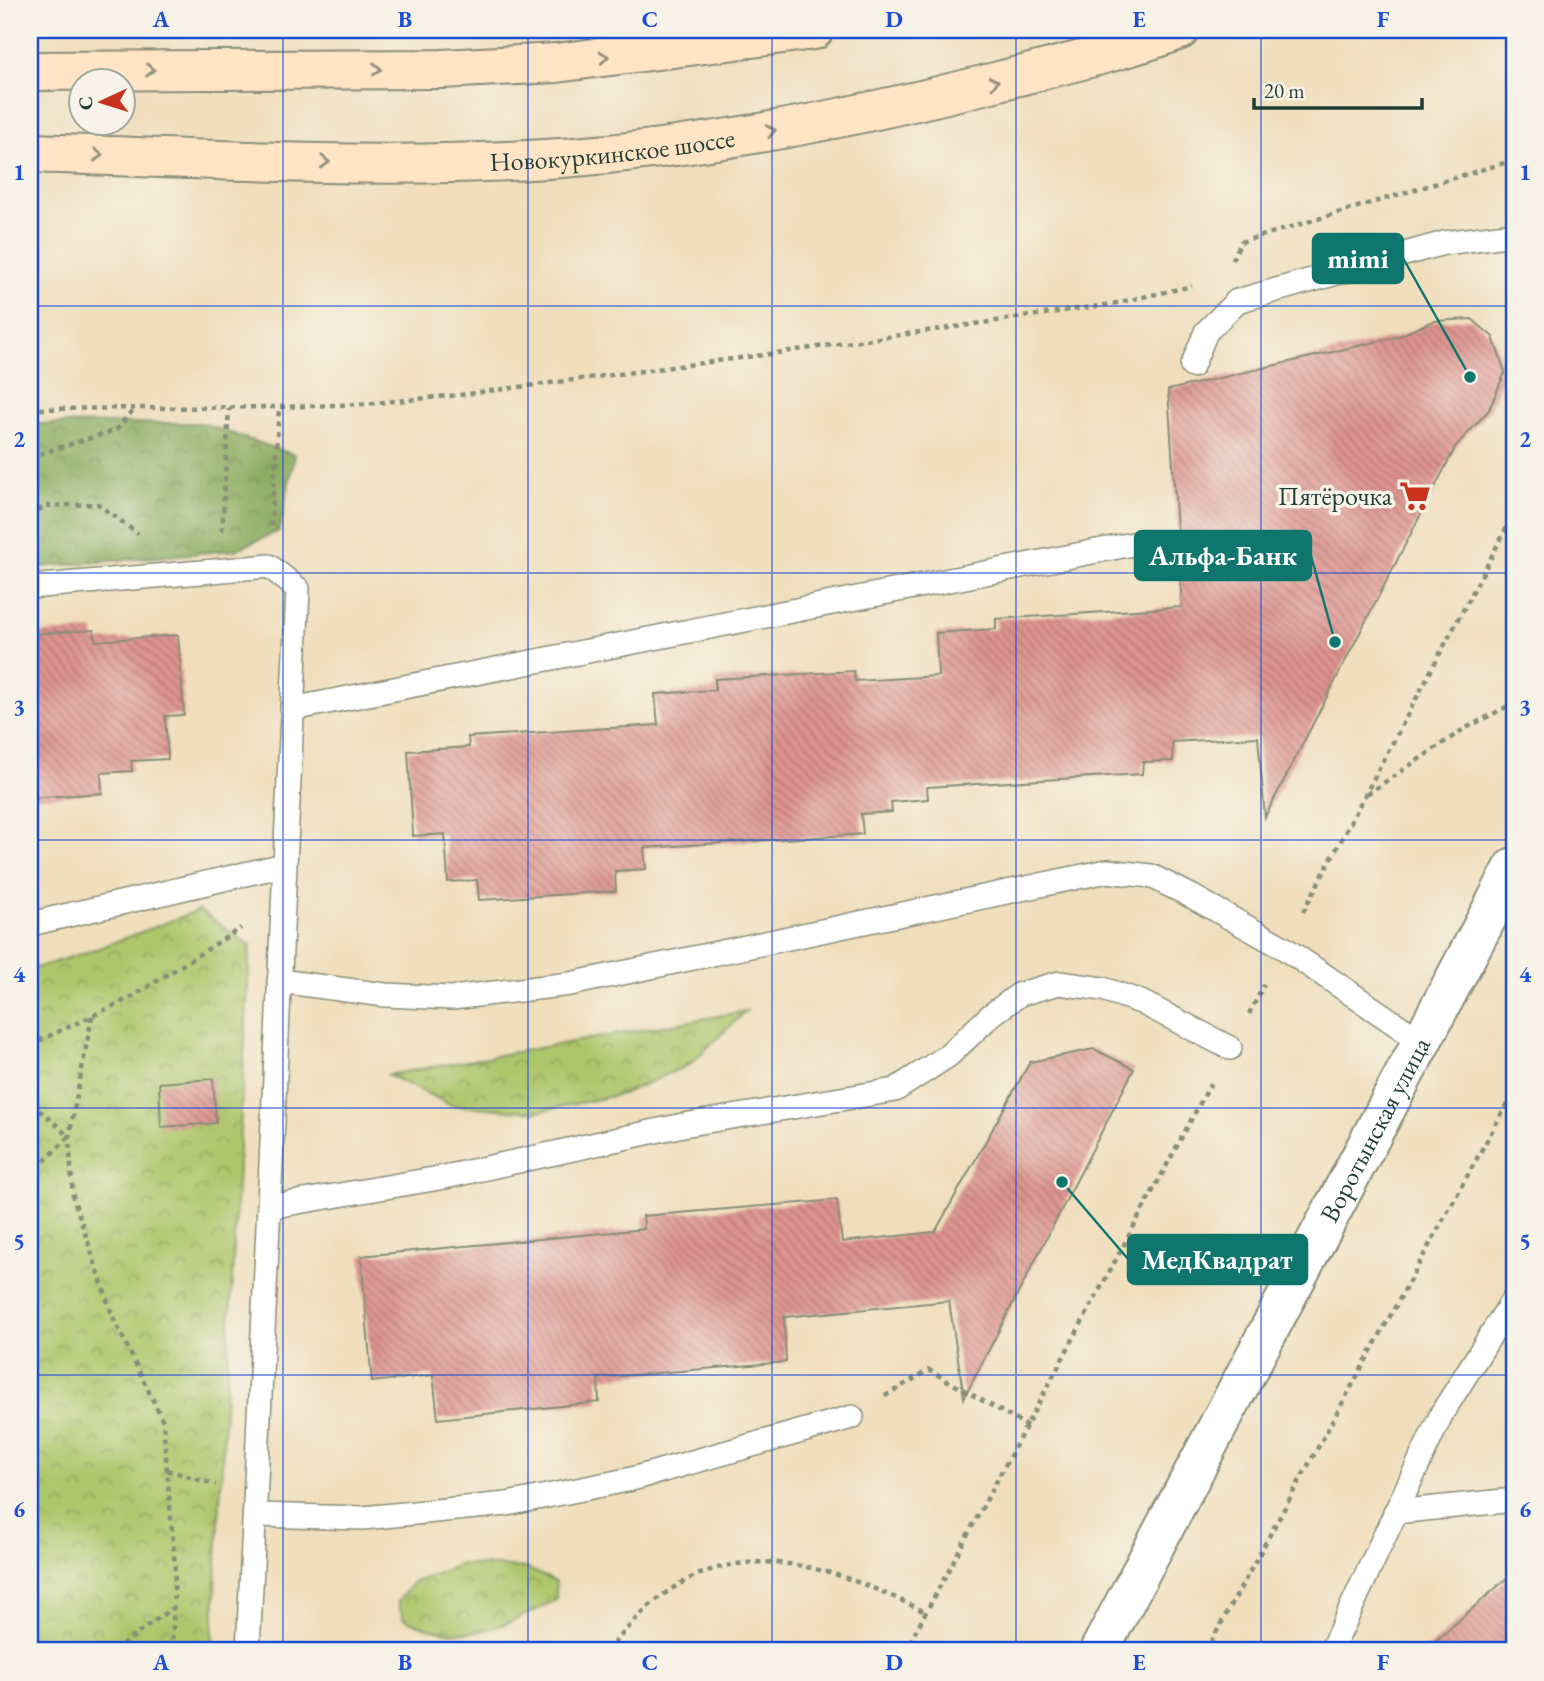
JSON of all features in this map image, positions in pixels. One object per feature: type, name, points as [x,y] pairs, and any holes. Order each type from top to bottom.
[{"type":"main road","points":[[30,71],[442,69],[518,65],[716,45],[814,30]]},
{"type":"main road","name":"Новокуркинское шоссе","points":[[30,153],[394,164],[585,156],[757,134],[925,99],[1132,47],[1181,30]]},
{"type":"street","name":"Воротынская улица","points":[[1099,1651],[1514,867]]},
{"type":"lane","points":[[1192,366],[1206,332],[1237,301],[1444,243],[1514,234]]},
{"type":"lane","points":[[292,709],[1143,542]]},
{"type":"lane","points":[[30,587],[269,566],[298,589],[248,1651]]},
{"type":"lane","points":[[30,924],[284,865]]},
{"type":"lane","points":[[279,981],[385,995],[452,998],[558,985],[1107,871],[1151,876],[1193,897],[1284,948],[1422,1042]]},
{"type":"lane","points":[[269,1207],[445,1177],[683,1125],[895,1090],[949,1055],[990,1015],[1020,994],[1059,983],[1103,989],[1141,1002],[1230,1048]]},
{"type":"lane","points":[[1331,1651],[1442,1413],[1514,1298]]},
{"type":"lane","points":[[255,1516],[363,1518],[507,1504],[632,1479],[852,1417]]},
{"type":"lane","points":[[1395,1512],[1514,1500]]},
{"type":"path","points":[[1229,265],[1241,242],[1514,160]]},
{"type":"path","points":[[30,409],[364,404],[545,385],[1112,304],[1199,284]]},
{"type":"path","points":[[269,566],[279,407]]},
{"type":"path","points":[[30,457],[116,430],[135,408]]},
{"type":"path","points":[[219,570],[229,408]]},
{"type":"path","points":[[30,517],[44,506],[99,504],[141,537],[158,576]]},
{"type":"path","points":[[1365,795],[1464,729],[1514,703]]},
{"type":"path","points":[[30,1045],[130,998],[283,901]]},
{"type":"path","points":[[92,1016],[69,1137],[73,1197],[113,1317],[163,1421],[175,1567],[172,1651]]},
{"type":"path","points":[[1206,1651],[1514,1091]]},
{"type":"path","points":[[30,1106],[45,1114],[69,1137]]},
{"type":"path","points":[[30,1175],[69,1137]]},
{"type":"path","points":[[852,1417],[929,1370],[1027,1426]]},
{"type":"path","points":[[607,1651],[648,1607],[691,1579],[731,1563],[775,1562],[817,1567],[880,1590],[925,1612]]},
{"type":"path","points":[[114,1651],[173,1608]]},
{"type":"green space","points":[[201,423],[295,455],[279,531],[235,550],[30,568],[30,424]]},
{"type":"green space","points":[[199,910],[250,945],[212,1651],[30,1651],[30,970],[99,948]]},
{"type":"green space","points":[[746,1011],[689,1065],[622,1094],[536,1112],[451,1105],[388,1075]]},
{"type":"green space","points":[[461,1564],[526,1568],[556,1582],[556,1600],[517,1619],[481,1631],[444,1632],[403,1618],[398,1602],[412,1583]]},
{"type":"building","points":[[1472,319],[1493,337],[1505,372],[1489,410],[1456,446],[1265,817],[1258,737],[1172,742],[1173,761],[1143,762],[1142,774],[927,787],[928,799],[891,802],[892,812],[861,814],[863,834],[644,848],[646,869],[615,871],[616,891],[479,900],[477,880],[448,882],[445,834],[413,836],[408,751],[469,747],[468,737],[658,725],[655,694],[715,690],[715,679],[854,671],[855,681],[938,676],[936,633],[996,629],[996,619],[1182,607],[1168,390],[1397,337],[1433,321]]},
{"type":"building","points":[[94,630],[95,641],[178,635],[184,715],[165,716],[168,759],[131,761],[132,771],[101,773],[102,793],[30,798],[30,634]]},
{"type":"building","points":[[1094,1049],[1134,1069],[964,1398],[949,1301],[784,1317],[786,1362],[598,1378],[599,1402],[438,1419],[433,1375],[372,1382],[361,1256],[644,1229],[643,1216],[837,1200],[842,1242],[935,1232],[1030,1062]]},
{"type":"building","points":[[213,1079],[216,1123],[161,1127],[159,1083]]},
{"type":"building","points":[[1514,1572],[1514,1651],[1424,1651]]},
{"type":"place","name":"mimi","points":[[1470,377]]},
{"type":"place","name":"Пятёрочка","points":[[1415,496]]},
{"type":"place","name":"Альфа-Банк","points":[[1335,642]]},
{"type":"place","name":"МедКвадрат","points":[[1062,1182]]}]
